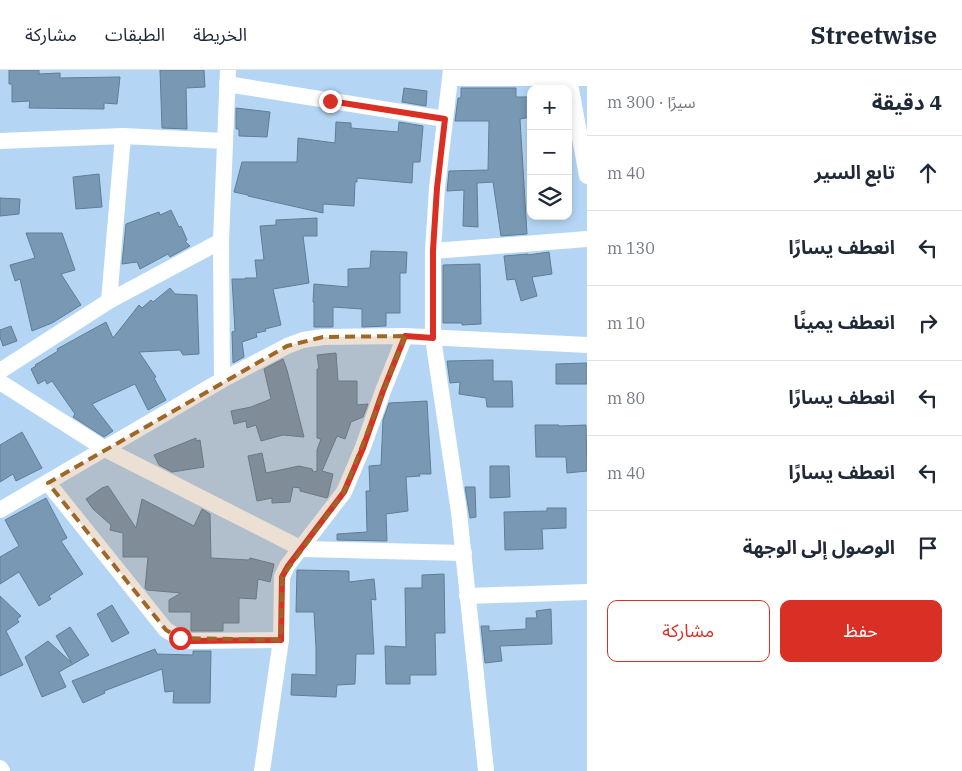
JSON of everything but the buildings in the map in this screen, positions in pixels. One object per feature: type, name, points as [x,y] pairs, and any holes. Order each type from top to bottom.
[{"type":"street","points":[[486,771],[459,512],[433,338],[433,250],[437,188],[450,74],[587,78]]},
{"type":"street","points":[[222,380],[222,242],[227,77],[445,119]]},
{"type":"street","points":[[569,78],[587,176]]},
{"type":"street","points":[[0,141],[123,136],[225,141]]},
{"type":"street","points":[[109,301],[123,136]]},
{"type":"street","points":[[433,250],[587,238]]},
{"type":"street","points":[[0,371],[109,301],[222,242]]},
{"type":"street","points":[[262,771],[281,640],[282,577],[288,566],[344,492],[363,448],[405,336]]},
{"type":"street","points":[[0,510],[222,380],[303,340],[323,337],[405,336],[587,345]]},
{"type":"street","points":[[0,382],[105,449],[302,549],[464,553]]},
{"type":"street","points":[[48,483],[166,630],[180,638],[191,641],[281,640]]},
{"type":"street","points":[[467,596],[587,592]]},
{"type":"highlighted area","points":[[405,336],[344,492],[282,577],[281,640],[180,638],[166,630],[48,483],[287,346],[323,337]]},
{"type":"route","points":[[180,638],[191,641],[281,640],[282,577],[288,566],[344,492],[363,448],[405,336],[433,338],[433,250],[437,188],[445,119],[330,101]]}]
